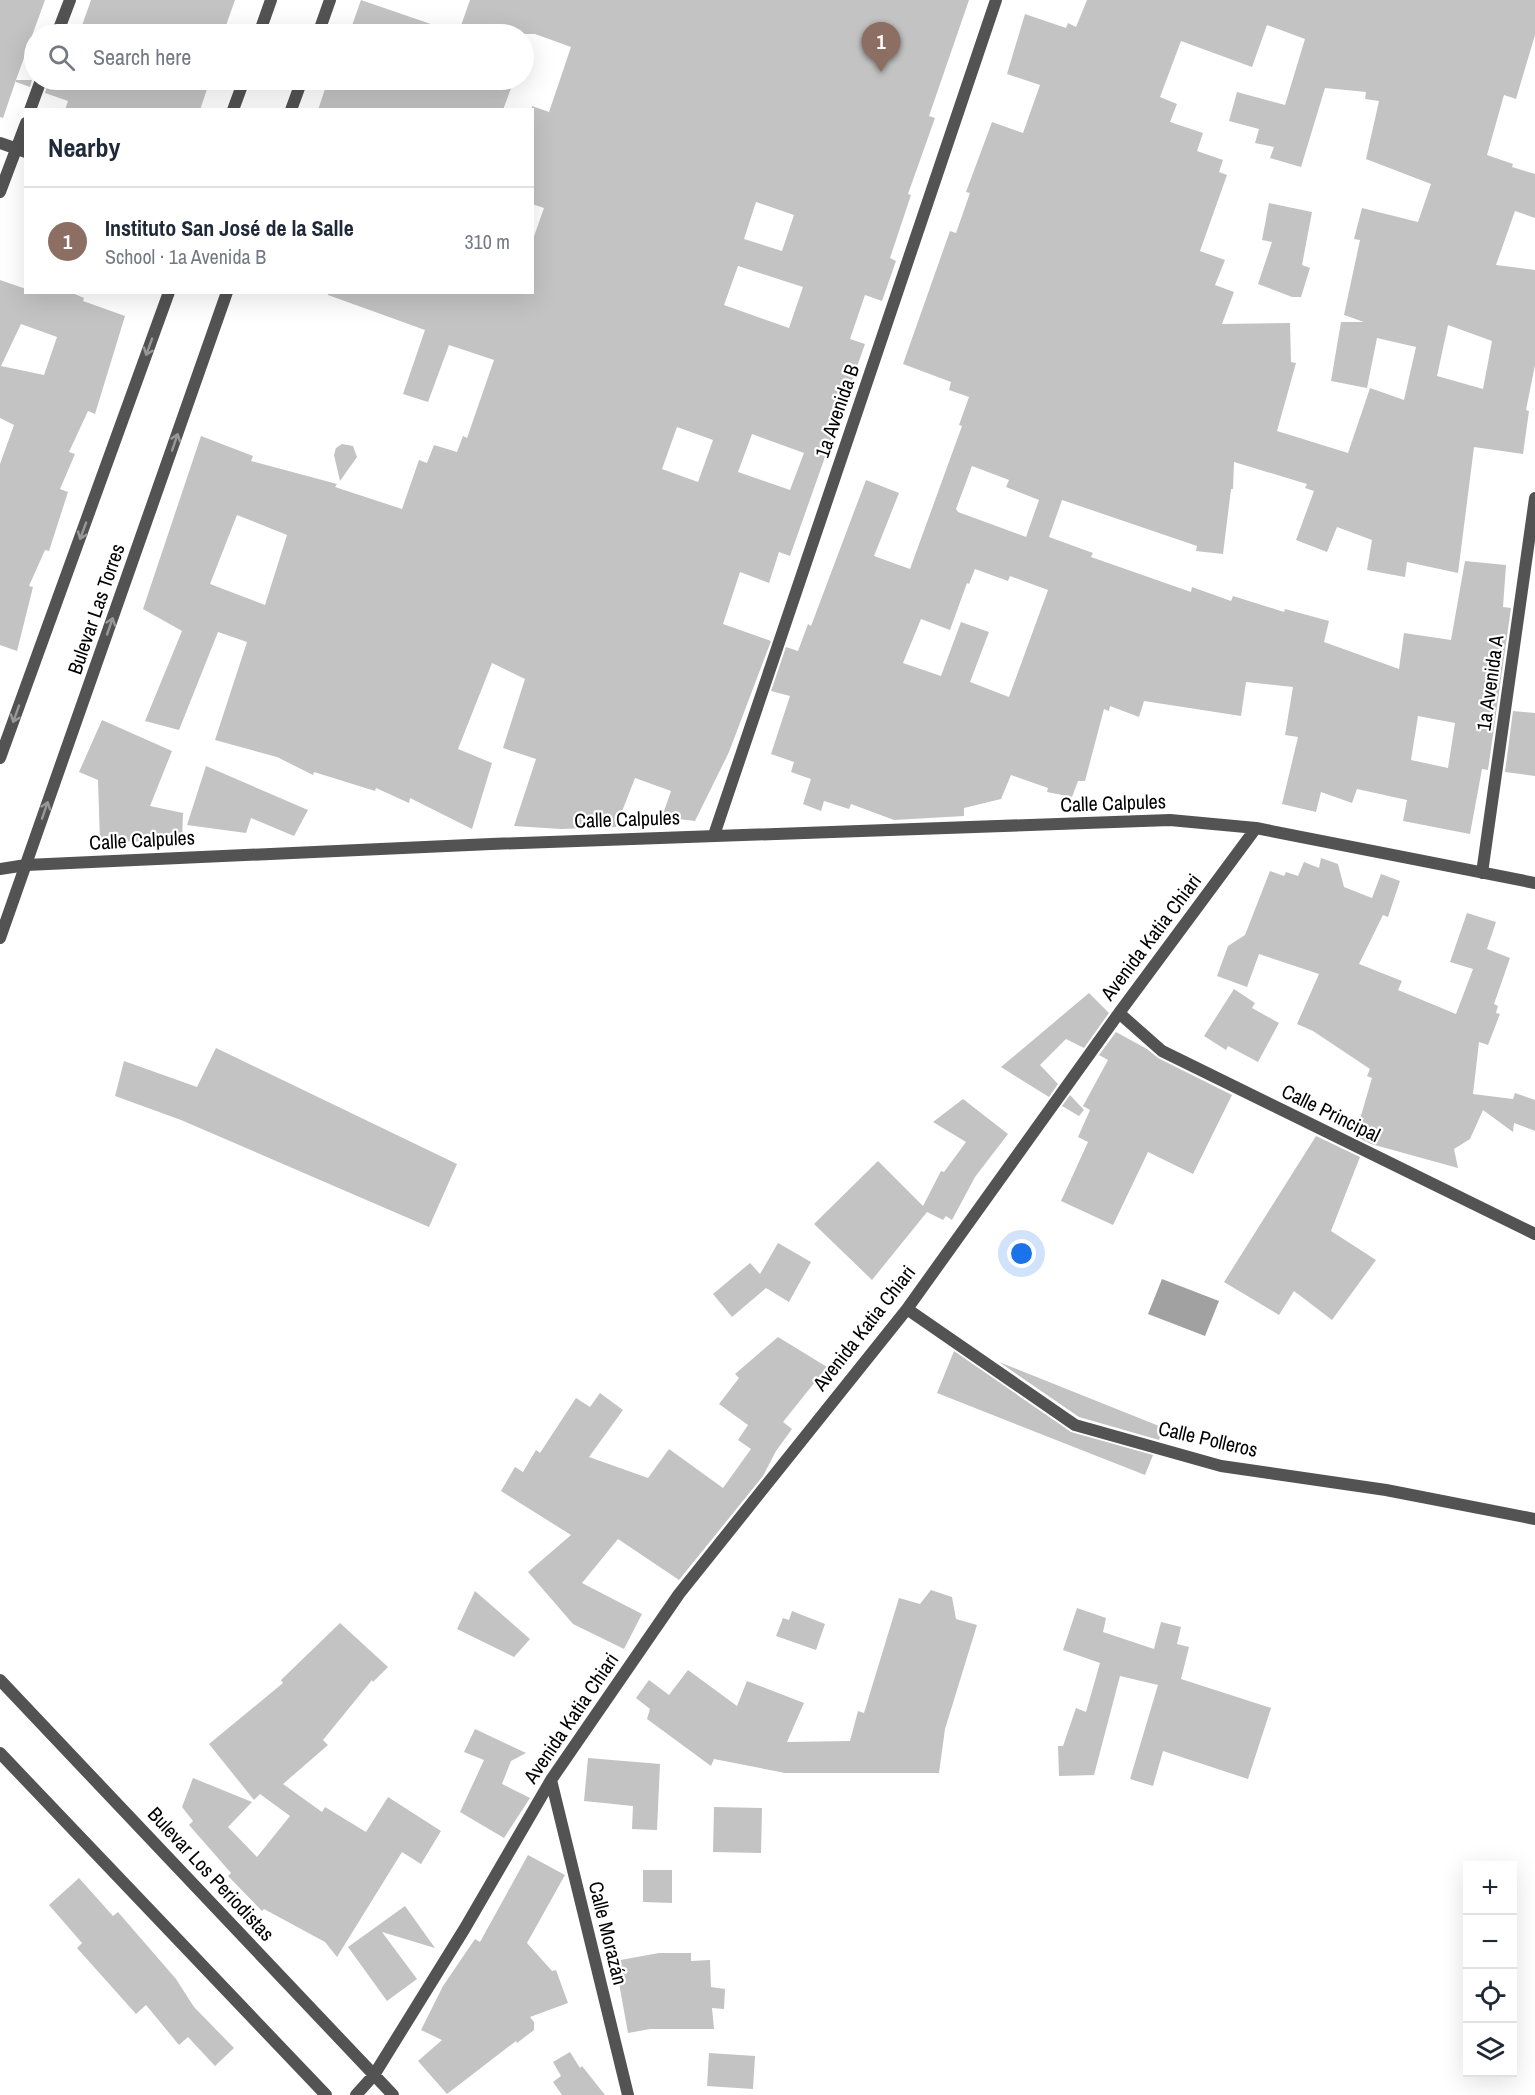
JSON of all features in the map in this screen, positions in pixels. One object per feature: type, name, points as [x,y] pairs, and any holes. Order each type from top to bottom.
[{"type":"street","points":[[61,24],[70,0]]},
{"type":"street","points":[[263,24],[271,0]]},
{"type":"street","points":[[322,24],[330,0]]},
{"type":"street","name":"1a Avenida B","points":[[714,835],[996,0]]},
{"type":"street","points":[[31,108],[37,90]]},
{"type":"street","points":[[234,108],[240,90]]},
{"type":"street","points":[[292,108],[298,90]]},
{"type":"street","points":[[0,192],[21,151],[24,134]]},
{"type":"street","points":[[0,143],[21,151]]},
{"type":"street","name":"Bulevar Las Torres","points":[[0,759],[168,294]]},
{"type":"street","name":"Bulevar Las Torres","points":[[0,938],[226,294]]},
{"type":"street","name":"1a Avenida A","points":[[1482,873],[1535,498]]},
{"type":"street","name":"Calle Calpules","points":[[0,869],[26,865],[714,835],[1170,820],[1256,828]]},
{"type":"street","points":[[1256,828],[1535,883]]},
{"type":"street","name":"Avenida Katia Chiari","points":[[356,2095],[374,2075],[551,1780],[678,1594],[907,1309],[1119,1013],[1256,828]]},
{"type":"street","name":"Calle Principal","points":[[1119,1013],[1162,1051],[1535,1234]]},
{"type":"street","name":"Calle Polleros","points":[[907,1309],[1075,1425],[1221,1466],[1386,1490],[1535,1519]]},
{"type":"street","name":"Bulevar Los Periodistas","points":[[0,1680],[393,2095]]},
{"type":"street","points":[[0,1754],[326,2095]]},
{"type":"street","name":"Calle Morazán","points":[[551,1780],[628,2095]]},
{"type":"shaded area","points":[[1162,1279],[1219,1301],[1205,1336],[1148,1314]]},
{"type":"building","points":[[0,0],[45,0],[36,24],[24,24],[24,58],[3,118],[0,117]]},
{"type":"building","points":[[91,0],[235,0],[227,24],[83,24]]},
{"type":"building","points":[[361,0],[431,24],[353,24]]},
{"type":"building","points":[[470,0],[969,0],[929,116],[935,118],[908,194],[911,195],[890,258],[896,261],[882,301],[865,295],[850,339],[865,344],[790,556],[779,552],[769,583],[740,572],[723,624],[771,641],[729,752],[695,821],[662,817],[671,791],[635,778],[616,827],[561,829],[514,826],[536,759],[503,748],[525,679],[492,663],[458,749],[492,763],[472,829],[410,798],[409,803],[376,788],[375,791],[314,772],[313,775],[277,757],[215,740],[247,642],[218,632],[179,730],[145,721],[182,631],[143,609],[201,436],[253,456],[251,461],[337,484],[335,487],[402,509],[419,460],[427,463],[434,445],[457,452],[463,436],[467,438],[494,360],[449,345],[428,402],[403,394],[425,330],[328,294],[534,294],[534,236],[544,208],[534,205],[534,108],[532,106],[549,112],[571,47],[535,34],[534,24],[462,24]],"holes":[[[756,202],[794,215],[782,251],[744,239]],[[738,266],[803,287],[789,328],[724,305]],[[677,427],[713,440],[698,482],[662,469]],[[752,434],[804,453],[790,490],[738,472]],[[237,515],[287,535],[265,605],[210,584]]]},
{"type":"building","points":[[1087,0],[1535,0],[1535,35],[1516,99],[1504,95],[1487,155],[1513,164],[1512,167],[1535,174],[1535,218],[1515,211],[1496,265],[1535,270],[1535,365],[1526,410],[1529,411],[1523,454],[1474,447],[1458,573],[1407,562],[1405,577],[1367,570],[1372,540],[1337,527],[1327,552],[1296,540],[1314,491],[1305,488],[1307,484],[1234,462],[1233,489],[1231,489],[1223,554],[1196,551],[1197,546],[1062,500],[1049,537],[1093,553],[1091,557],[1191,592],[1192,587],[1231,601],[1233,596],[1284,612],[1285,609],[1329,621],[1324,642],[1399,669],[1404,633],[1451,640],[1465,561],[1506,565],[1503,607],[1511,608],[1488,770],[1482,769],[1470,834],[1403,821],[1407,800],[1357,789],[1352,803],[1321,792],[1316,812],[1282,804],[1298,737],[1285,735],[1293,687],[1246,682],[1241,716],[1144,701],[1139,717],[1110,706],[1109,711],[1104,709],[1085,781],[1078,781],[1072,797],[1047,792],[1048,788],[1011,775],[1001,799],[964,808],[964,816],[894,820],[851,804],[849,809],[824,801],[821,811],[803,804],[811,779],[791,772],[794,762],[771,754],[790,696],[771,691],[786,647],[798,651],[808,624],[811,626],[866,480],[899,493],[874,556],[910,569],[962,426],[959,425],[969,397],[949,390],[951,382],[903,364],[950,231],[956,233],[970,193],[966,192],[992,122],[1023,133],[1040,85],[1007,74],[1025,14],[1066,28],[1068,23],[1076,27]],"holes":[[[1267,25],[1305,39],[1285,105],[1237,92],[1229,121],[1259,129],[1255,143],[1274,147],[1270,158],[1301,167],[1325,88],[1366,92],[1365,99],[1379,101],[1366,159],[1431,184],[1418,222],[1362,208],[1354,239],[1360,240],[1344,315],[1364,322],[1341,322],[1331,381],[1367,388],[1377,338],[1416,347],[1404,400],[1370,388],[1348,453],[1277,431],[1296,363],[1291,362],[1290,323],[1222,324],[1234,292],[1215,285],[1225,260],[1200,251],[1227,175],[1219,172],[1223,160],[1197,151],[1203,133],[1170,122],[1177,104],[1160,97],[1181,41],[1252,67]],[[1448,325],[1492,341],[1483,389],[1437,376]],[[972,466],[1009,480],[1006,487],[1039,500],[1026,537],[958,512],[956,509]],[[975,569],[1008,581],[1010,576],[1048,590],[1009,697],[970,682],[989,632],[961,622],[941,676],[903,663],[921,619],[950,630],[967,583],[969,584]],[[1418,716],[1455,723],[1448,768],[1411,760]]]},
{"type":"building","points":[[16,80],[24,80],[24,85]]},
{"type":"building","points":[[46,90],[207,90],[201,108],[66,108],[68,101],[45,93]]},
{"type":"building","points":[[325,90],[510,90],[504,108],[319,108]]},
{"type":"building","points":[[1269,203],[1312,212],[1302,265],[1310,268],[1301,297],[1292,297],[1258,284],[1272,242],[1262,240]]},
{"type":"building","points":[[0,280],[24,288],[24,294],[75,294],[84,298],[83,301],[125,316],[95,414],[88,411],[69,452],[75,454],[60,489],[68,492],[49,551],[45,550],[29,586],[33,587],[17,651],[0,645],[0,464],[14,425],[0,418]],"holes":[[[21,324],[57,337],[44,375],[1,366]]]},
{"type":"building","points":[[342,444],[353,446],[357,457],[340,481],[334,455],[336,448]]},
{"type":"building","points":[[1513,711],[1535,713],[1535,776],[1505,772]]},
{"type":"building","points":[[102,720],[172,751],[150,806],[183,813],[182,842],[100,841],[98,780],[79,772]]},
{"type":"building","points":[[206,766],[308,810],[294,836],[251,818],[246,833],[187,825]]},
{"type":"building","points":[[1321,858],[1338,864],[1344,887],[1372,898],[1381,874],[1400,881],[1388,917],[1383,915],[1359,964],[1402,981],[1398,990],[1456,1014],[1473,969],[1450,962],[1467,913],[1496,922],[1487,949],[1510,958],[1494,1004],[1498,1006],[1496,1013],[1500,1014],[1488,1045],[1479,1042],[1473,1094],[1513,1099],[1515,1093],[1535,1100],[1535,1131],[1514,1123],[1513,1132],[1483,1110],[1470,1139],[1454,1149],[1458,1168],[1371,1144],[1355,1136],[1372,1078],[1367,1076],[1370,1069],[1313,1031],[1297,1024],[1319,974],[1259,954],[1247,987],[1217,976],[1228,946],[1245,935],[1270,871],[1284,876],[1286,872],[1298,876],[1304,862],[1319,868]]},
{"type":"building","points":[[1234,989],[1255,1003],[1252,1008],[1279,1023],[1258,1062],[1228,1046],[1226,1050],[1204,1036]]},
{"type":"building","points":[[1089,993],[1109,1013],[1084,1048],[1066,1039],[1040,1065],[1058,1084],[1049,1097],[1001,1067]]},
{"type":"building","points":[[1116,1032],[1147,1049],[1158,1058],[1232,1095],[1193,1174],[1148,1152],[1113,1225],[1061,1201],[1088,1142],[1078,1137],[1090,1110],[1083,1106],[1108,1060],[1099,1055]]},
{"type":"building","points":[[216,1048],[457,1164],[429,1227],[181,1120],[115,1096],[124,1061],[197,1087]]},
{"type":"building","points":[[1070,1095],[1084,1110],[1079,1116],[1062,1106]]},
{"type":"building","points":[[963,1099],[1008,1134],[975,1177],[952,1220],[946,1216],[943,1220],[927,1212],[872,1280],[814,1224],[878,1161],[923,1206],[941,1171],[944,1172],[966,1142],[933,1122]]},
{"type":"building","points":[[1316,1136],[1360,1157],[1331,1231],[1376,1260],[1332,1320],[1294,1291],[1279,1315],[1224,1282]]},
{"type":"building","points":[[778,1243],[811,1262],[789,1302],[766,1288],[732,1317],[713,1294],[750,1263],[760,1274]]},
{"type":"building","points":[[778,1337],[827,1367],[783,1422],[792,1429],[776,1451],[763,1476],[679,1580],[618,1539],[582,1583],[642,1614],[624,1649],[573,1624],[528,1572],[571,1535],[501,1491],[515,1467],[523,1472],[536,1450],[540,1453],[576,1398],[590,1407],[600,1393],[623,1410],[589,1457],[648,1478],[669,1449],[723,1488],[751,1449],[738,1440],[748,1425],[719,1404],[739,1378],[735,1374]]},
{"type":"building","points":[[954,1351],[1071,1432],[1153,1455],[1145,1475],[937,1393]]},
{"type":"building","points":[[999,1362],[1164,1428],[1159,1440],[1079,1417]]},
{"type":"building","points":[[931,1590],[952,1597],[956,1619],[977,1625],[945,1729],[939,1773],[785,1773],[714,1759],[711,1766],[647,1719],[650,1709],[636,1698],[649,1680],[669,1695],[688,1670],[737,1706],[747,1681],[804,1703],[787,1742],[850,1741],[858,1711],[864,1713],[899,1598],[920,1604]]},
{"type":"building","points":[[475,1591],[530,1639],[514,1657],[457,1629]]},
{"type":"building","points":[[1077,1608],[1106,1618],[1103,1632],[1154,1649],[1161,1622],[1181,1627],[1177,1644],[1189,1647],[1181,1679],[1271,1708],[1248,1779],[1163,1751],[1153,1786],[1130,1779],[1158,1685],[1120,1676],[1094,1775],[1059,1776],[1058,1746],[1063,1746],[1076,1708],[1086,1712],[1100,1663],[1063,1650]]},
{"type":"building","points":[[792,1611],[825,1624],[816,1650],[776,1636],[783,1618],[789,1620]]},
{"type":"building","points":[[340,1623],[388,1667],[373,1682],[372,1680],[323,1740],[328,1745],[283,1784],[322,1812],[325,1807],[366,1832],[388,1797],[441,1831],[421,1864],[402,1852],[337,1957],[325,1942],[264,1909],[262,1911],[228,1876],[231,1873],[189,1825],[193,1821],[182,1807],[193,1778],[252,1802],[228,1827],[257,1857],[290,1816],[260,1794],[254,1800],[209,1744],[283,1683],[281,1680]]},
{"type":"building","points":[[475,1729],[526,1753],[511,1761],[502,1784],[530,1798],[504,1838],[460,1812],[484,1760],[464,1752]]},
{"type":"building","points":[[588,1758],[660,1764],[657,1830],[632,1829],[633,1806],[584,1801]]},
{"type":"building","points":[[714,1807],[762,1808],[761,1853],[713,1852]]},
{"type":"building","points":[[528,1855],[565,1875],[527,1943],[552,1971],[556,1970],[568,2003],[530,2017],[534,2022],[534,2030],[517,2043],[516,2041],[447,2094],[418,2061],[442,2040],[421,2030],[443,1986],[475,1939],[480,1942]]},
{"type":"building","points":[[643,1870],[672,1870],[672,1903],[643,1902]]},
{"type":"building","points":[[79,1878],[113,1916],[118,1912],[176,1979],[194,2007],[234,2048],[215,2066],[188,2037],[179,2045],[146,2005],[136,2014],[77,1948],[82,1943],[49,1905]]},
{"type":"building","points":[[405,1906],[435,1948],[382,1932],[417,1979],[387,2001],[348,1947]]},
{"type":"building","points":[[659,1953],[691,1953],[691,1961],[710,1960],[711,1987],[725,1989],[724,2009],[712,2008],[714,2029],[650,2029],[628,2033],[615,1961]]},
{"type":"building","points":[[570,2052],[580,2068],[582,2066],[605,2095],[562,2095],[553,2082],[561,2076],[553,2062]]},
{"type":"building","points":[[709,2053],[755,2056],[753,2089],[707,2086]]},
{"type":"place","name":"Instituto San José de la Salle","points":[[881,72]]}]
